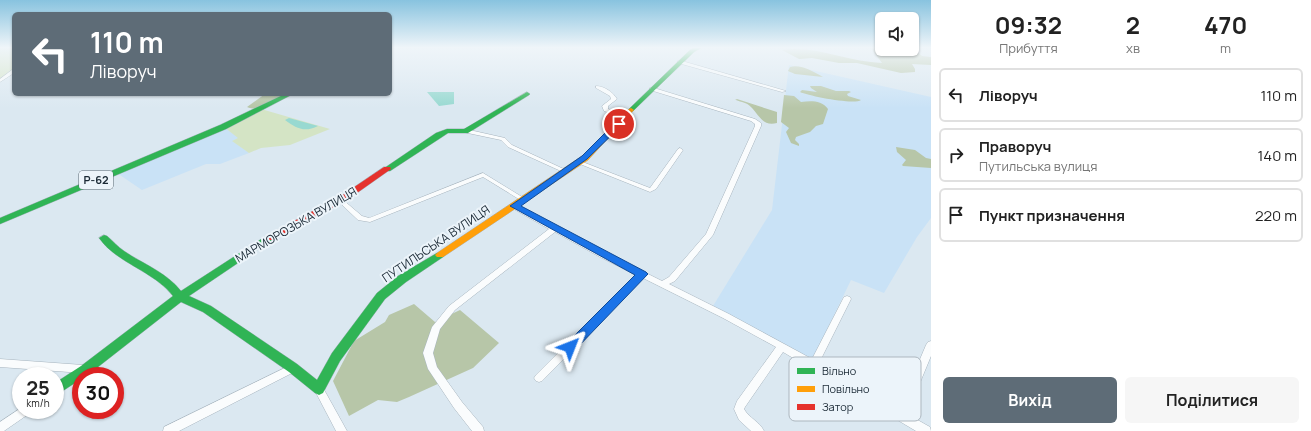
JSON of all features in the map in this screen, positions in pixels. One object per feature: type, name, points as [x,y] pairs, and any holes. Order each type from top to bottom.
[{"type":"street","name":"ПУТИЛЬСЬКА ВУЛИЦЯ","points":[[318,389],[336,357],[381,296],[402,279],[524,200],[588,155],[674,68]]},
{"type":"street","points":[[702,68],[784,91]]},
{"type":"street","points":[[0,81],[12,72]]},
{"type":"street","points":[[598,87],[612,95],[614,99],[605,106],[606,110],[625,117]]},
{"type":"street","points":[[652,89],[753,120],[758,123],[758,126],[708,236],[672,279],[662,284]]},
{"type":"street","name":"МАРМОРОЗЬКА ВУЛИЦЯ","points":[[89,367],[180,297],[272,236],[340,200],[439,135],[447,131],[465,131],[527,94]]},
{"type":"street","name":"Р-62","points":[[0,221],[223,127],[286,96]]},
{"type":"street","points":[[465,131],[503,139],[510,146],[565,171]]},
{"type":"street","points":[[578,162],[650,190],[653,189],[680,150]]},
{"type":"street","points":[[340,200],[360,218],[365,220],[372,219],[483,175],[524,200]]},
{"type":"street","points":[[514,206],[802,357]]},
{"type":"street","points":[[479,431],[458,405],[433,369],[428,353],[436,327],[452,308],[555,228]]},
{"type":"street","points":[[104,238],[120,253],[142,265],[173,288],[180,297],[207,309],[293,368],[318,389],[342,431]]},
{"type":"street","points":[[539,378],[642,274]]},
{"type":"street","points":[[818,357],[848,299]]},
{"type":"street","points":[[921,369],[931,345]]},
{"type":"street","points":[[759,431],[743,417],[739,409],[782,346]]},
{"type":"street","points":[[0,363],[72,369]]},
{"type":"street","points":[[168,431],[293,368]]},
{"type":"street","points":[[0,428],[13,419]]},
{"type":"street","points":[[909,421],[926,431]]},
{"type":"shaded area","points":[[0,68],[12,68],[12,71],[0,80]]},
{"type":"shaded area","points":[[789,68],[803,68],[931,97],[931,218],[917,237],[884,293],[851,280],[814,357],[805,357],[713,306],[772,210]]},
{"type":"shaded area","points":[[789,68],[803,68],[823,77],[795,74],[788,71]]},
{"type":"shaded area","points":[[879,68],[914,68],[915,72],[901,73]]},
{"type":"shaded area","points":[[810,86],[821,86],[836,91],[849,91],[851,92],[847,94],[848,96],[861,100],[841,101],[821,98],[800,92],[802,90],[817,92]]},
{"type":"shaded area","points":[[427,92],[454,92],[454,104],[439,106]]},
{"type":"shaded area","points":[[784,95],[794,96],[801,102],[812,101],[819,103],[828,109],[823,124],[816,126],[810,132],[796,137],[795,140],[799,146],[791,143],[786,132],[789,128],[781,122]]},
{"type":"shaded area","points":[[262,96],[281,96],[262,107],[247,107]]},
{"type":"shaded area","points":[[737,99],[777,112],[777,123],[772,124],[765,122],[750,106],[735,100]]},
{"type":"shaded area","points":[[261,109],[330,129],[290,145],[261,148],[249,153],[232,141],[238,138],[224,127]]},
{"type":"shaded area","points":[[289,118],[318,126],[308,129],[300,129],[285,120]]},
{"type":"shaded area","points":[[224,127],[239,138],[233,141],[249,153],[220,164],[206,164],[142,190],[117,173]]},
{"type":"shaded area","points":[[896,147],[915,150],[926,158],[931,159],[931,168],[903,166],[902,165],[906,160],[897,152]]},
{"type":"shaded area","points":[[414,304],[435,322],[460,310],[499,343],[473,368],[397,402],[378,400],[349,416],[333,381],[354,341],[385,322],[389,315]]},
{"type":"traffic: fast","points":[[631,110],[674,68]]},
{"type":"traffic: fast","points":[[387,169],[439,135],[447,131],[465,131],[527,94]]},
{"type":"traffic: fast","points":[[0,221],[223,127],[286,96]]},
{"type":"traffic: fast","points":[[104,238],[120,253],[142,265],[173,288],[180,297],[207,309],[293,368],[319,389],[336,357],[381,296],[402,279],[440,255]]},
{"type":"traffic: fast","points":[[64,384],[85,370],[180,297],[269,238]]},
{"type":"traffic: slow","points":[[440,255],[585,158],[631,110]]},
{"type":"traffic: jam","points":[[269,238],[344,198],[387,169]]},
{"type":"route","points":[[570,347],[642,274],[603,255],[514,206],[539,190],[568,168],[585,158],[619,124]]}]
